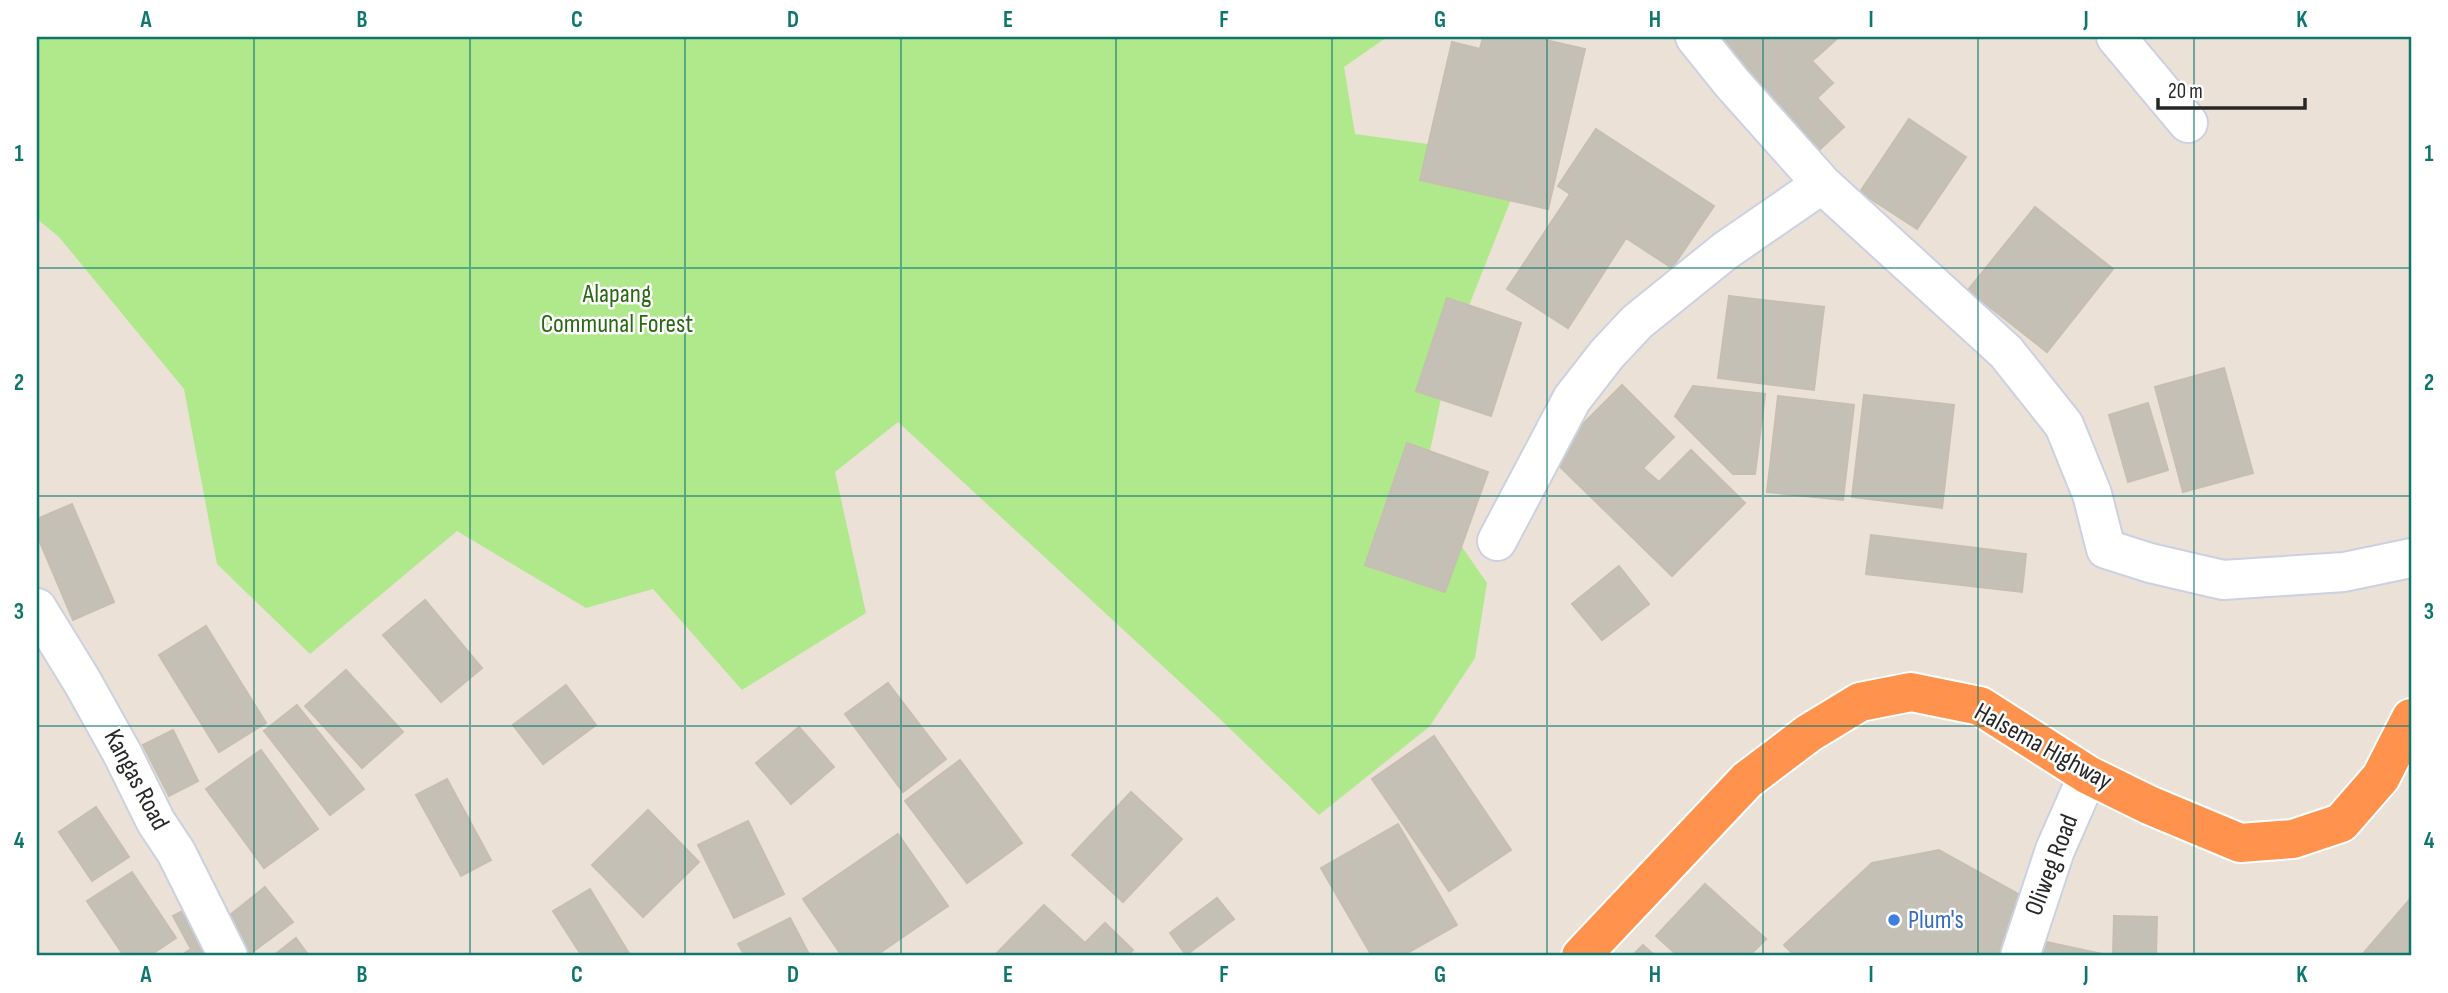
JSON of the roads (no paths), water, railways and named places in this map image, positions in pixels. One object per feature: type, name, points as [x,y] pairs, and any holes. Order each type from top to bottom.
[{"type":"highway","name":"Halsema Highway","points":[[1581,956],[1747,780],[1809,733],[1860,702],[1911,692],[1980,706],[2088,775],[2149,805],[2240,843],[2293,839],[2341,823],[2381,777],[2411,718]]},
{"type":"street","points":[[1695,37],[1822,184],[2006,352],[2064,425],[2092,494],[2106,549],[2150,563],[2223,580],[2344,572],[2411,558]]},
{"type":"street","points":[[2116,37],[2188,123]]},
{"type":"street","points":[[1497,541],[1572,399],[1607,354],[1637,322],[1725,251],[1822,184]]},
{"type":"street","name":"Kangas Road","points":[[37,608],[122,753],[229,956]]},
{"type":"street","name":"Oliweg Road","points":[[2020,956],[2055,850],[2088,775]]},
{"type":"place","name":"Plum's","points":[[1894,920]]},
{"type":"park label","name":"Alapang Communal Forest","points":[[617,309]]}]
